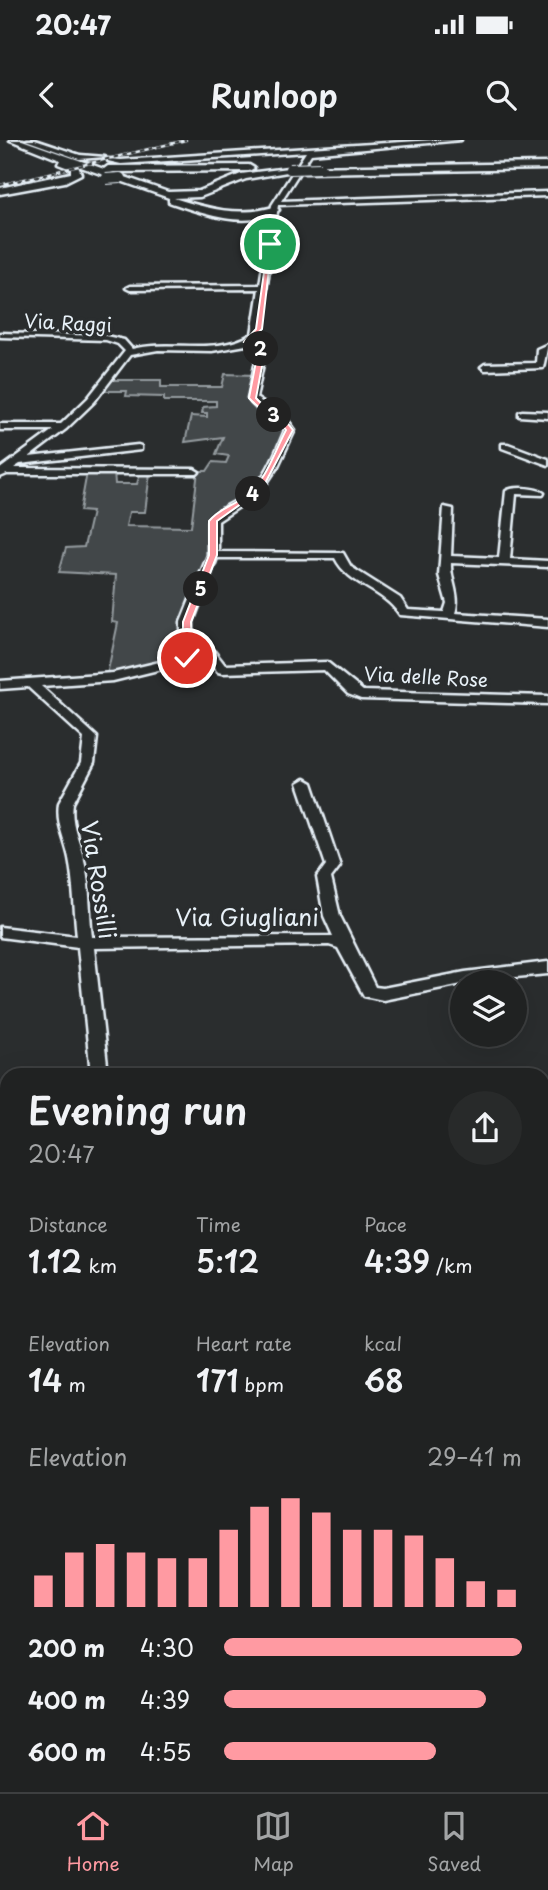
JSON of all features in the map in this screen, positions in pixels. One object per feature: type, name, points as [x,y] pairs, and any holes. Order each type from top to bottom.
[{"type":"highway","points":[[8,140],[20,141],[92,166],[139,169],[305,170],[548,166]]},
{"type":"highway","points":[[20,141],[75,164],[208,211],[274,213]]},
{"type":"highway","points":[[0,194],[65,179],[77,172],[20,141]]},
{"type":"highway","points":[[139,169],[167,167],[211,155]]},
{"type":"highway","points":[[0,194],[115,179],[321,168],[548,166]]},
{"type":"highway","points":[[153,192],[187,195],[215,189],[244,176],[289,170]]},
{"type":"highway","points":[[115,179],[201,176],[216,181],[218,185],[215,189]]},
{"type":"street","points":[[211,155],[458,140]]},
{"type":"street","points":[[20,141],[79,157],[126,162],[197,157]]},
{"type":"street","points":[[3,473],[63,427],[91,400],[120,358],[130,352],[222,347],[247,342],[259,329],[274,213],[308,151]]},
{"type":"street","points":[[274,213],[548,194]]},
{"type":"street","points":[[130,288],[265,287]]},
{"type":"street","name":"Via Raggi","points":[[0,335],[106,338],[121,342],[130,352]]},
{"type":"street","points":[[187,658],[187,622],[213,555],[213,521],[221,512],[248,498],[260,487],[290,430],[284,421],[254,403],[252,398],[262,350],[247,342]]},
{"type":"street","points":[[485,367],[540,366],[541,349],[548,346]]},
{"type":"street","points":[[522,414],[548,415]]},
{"type":"street","points":[[0,428],[63,427]]},
{"type":"street","points":[[505,446],[548,462]]},
{"type":"street","points":[[19,461],[138,448]]},
{"type":"street","points":[[3,473],[194,472]]},
{"type":"street","points":[[504,562],[511,491],[540,493]]},
{"type":"street","points":[[448,509],[445,575],[453,603],[449,615]]},
{"type":"street","points":[[213,555],[339,555],[346,569],[396,600],[404,614],[548,623]]},
{"type":"street","points":[[445,559],[548,564]]},
{"type":"street","name":"Via delle Rose","points":[[0,685],[113,677],[210,654],[222,669],[327,666],[352,691],[361,695],[548,700]]},
{"type":"street","name":"Via Rossilli","points":[[31,683],[90,737],[91,759],[64,811],[67,835],[76,856],[98,1068]]},
{"type":"street","points":[[305,783],[333,866],[324,877],[326,893],[344,944]]},
{"type":"street","name":"Via Giugliani","points":[[0,932],[87,943],[329,940],[344,944],[370,992],[383,994],[465,978],[548,968]]},
{"type":"shaded area","points":[[225,374],[254,375],[250,402],[285,427],[285,434],[264,475],[253,489],[210,520],[210,552],[181,655],[107,675],[118,623],[112,622],[116,575],[59,572],[66,548],[84,547],[92,512],[80,511],[87,472],[114,472],[115,484],[137,484],[140,473],[150,473],[145,512],[129,512],[126,526],[191,527],[198,471],[207,471],[213,462],[226,463],[229,456],[216,454],[223,437],[185,442],[191,416],[207,417],[207,413],[202,413],[203,407],[216,406],[216,401],[164,401],[164,397],[126,396],[127,391],[103,391],[111,380],[161,380],[161,387],[222,387]]},
{"type":"railway","points":[[0,185],[186,140]]},
{"type":"route","points":[[187,658],[187,622],[213,555],[213,521],[221,512],[248,498],[260,487],[290,430],[284,421],[254,403],[252,398],[262,350],[247,342],[253,339],[259,329],[270,244]]}]
